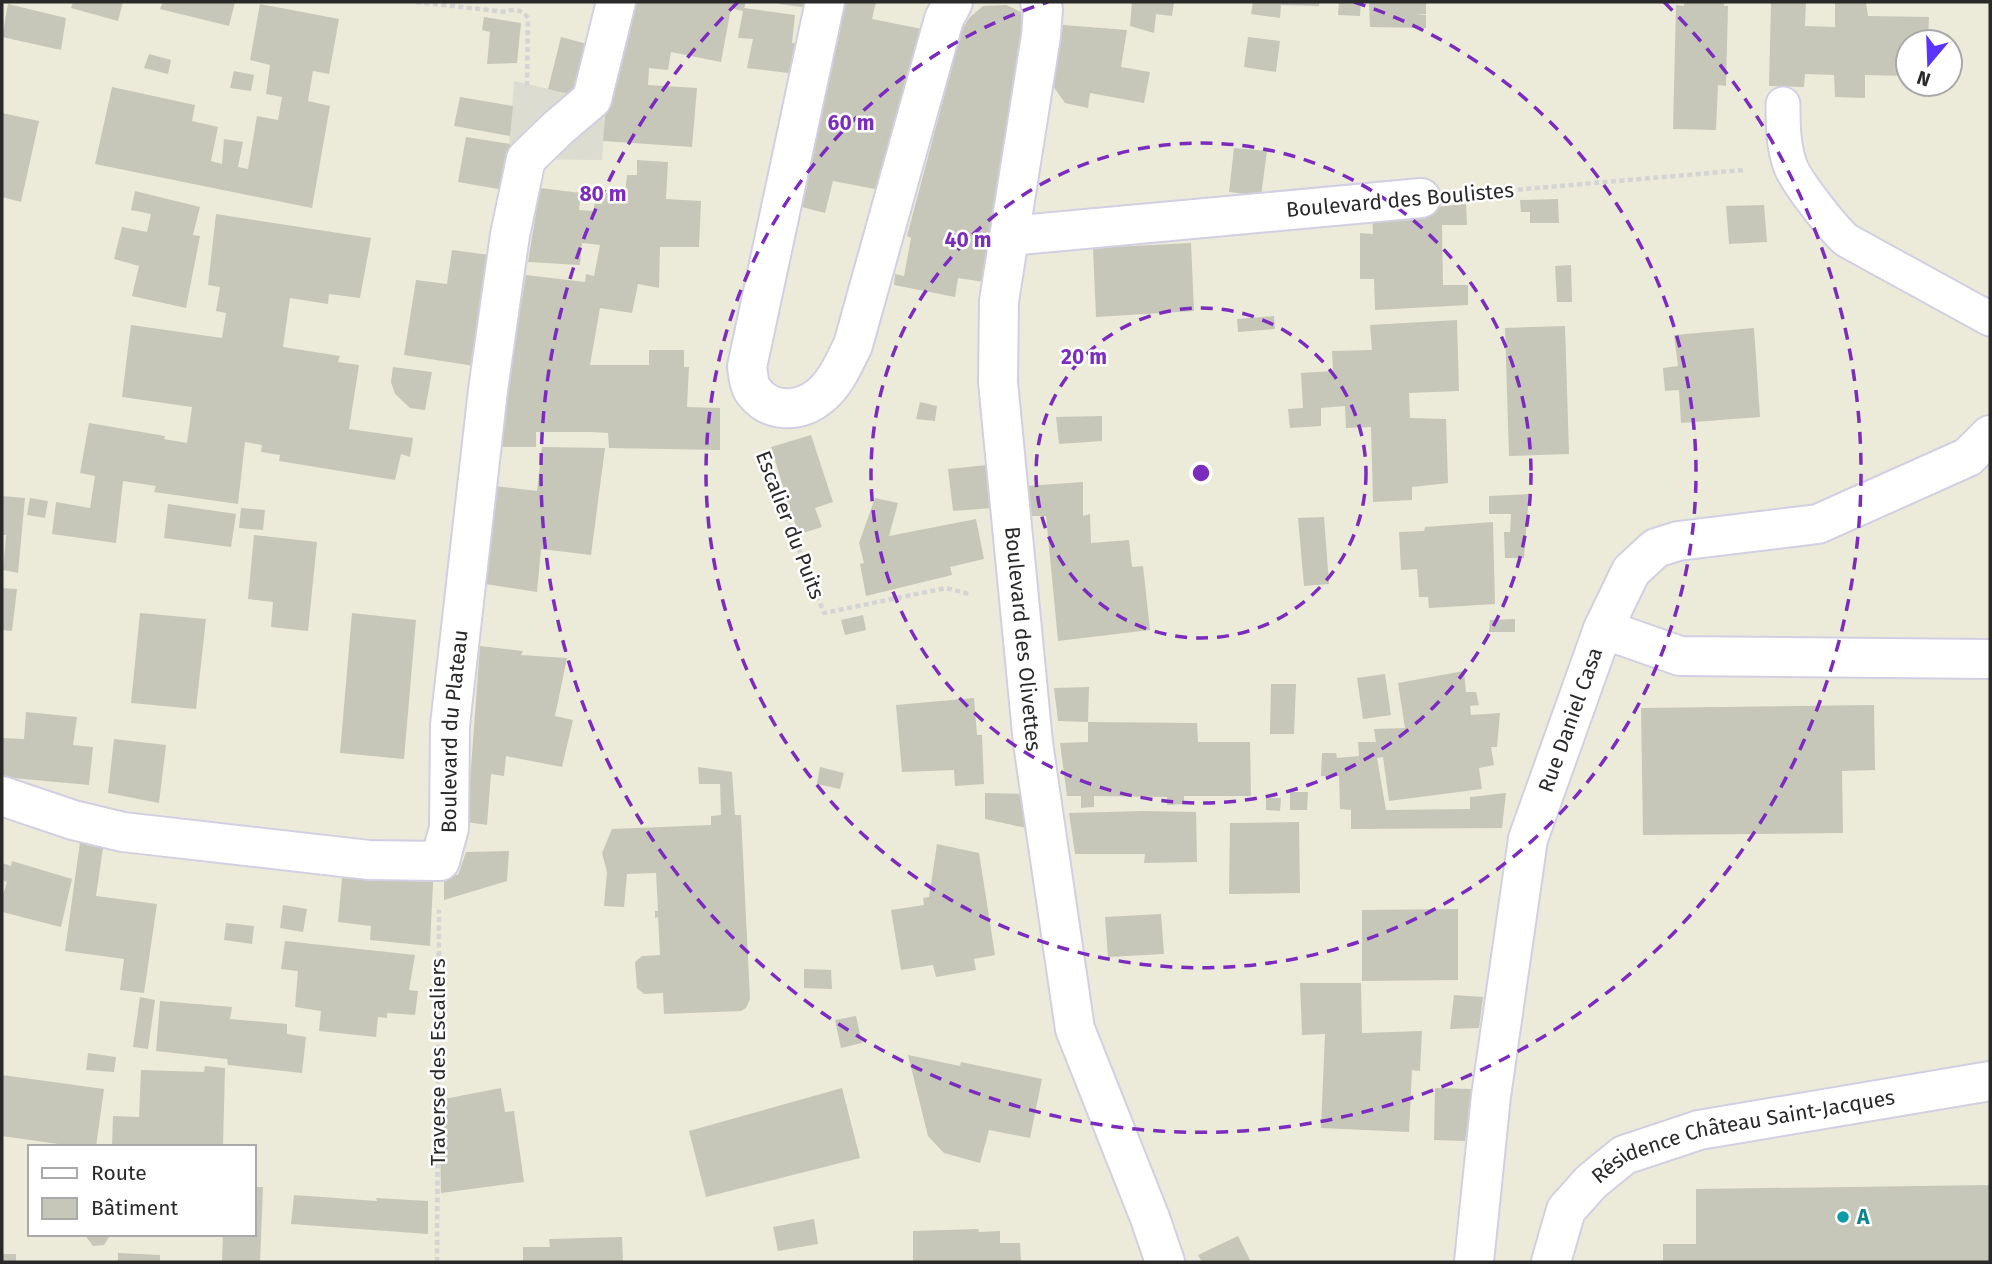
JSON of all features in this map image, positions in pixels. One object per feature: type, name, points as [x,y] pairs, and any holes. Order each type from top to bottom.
[{"type":"street","name":"Boulevard du Plateau","points":[[2,796],[73,820],[123,832],[369,860],[440,861],[449,828],[450,725],[488,390],[510,235],[526,159],[592,99],[616,2]]},
{"type":"street","points":[[825,2],[747,367],[751,388],[770,406],[781,409],[800,407],[820,396],[836,379],[853,345],[944,19],[953,2]]},
{"type":"street","name":"Boulevard des Olivettes","points":[[1040,2],[1041,36],[999,301],[998,382],[1033,743],[1075,1030],[1165,1262]]},
{"type":"street","name":"Boulevard des Boulistes","points":[[1010,236],[1421,198]]},
{"type":"street","name":"Rue Daniel Casa","points":[[1474,1262],[1491,1096],[1528,839],[1603,629],[1631,571],[1656,548],[1678,541],[1818,524],[1968,457],[1990,435]]},
{"type":"street","points":[[1603,629],[1680,656],[1990,659]]},
{"type":"street","name":"Résidence Château Saint-Jacques","points":[[1551,1262],[1566,1210],[1591,1182],[1624,1155],[1699,1130],[1990,1081]]},
{"type":"lane","points":[[1783,104],[1783,131],[1790,166],[1832,227],[1846,240],[1990,319]]},
{"type":"path","points":[[416,2],[523,12],[528,18],[527,84]]},
{"type":"path","name":"Boulevard des Boulistes","points":[[1421,198],[1790,166]]},
{"type":"path","name":"Escalier du Puits","points":[[770,406],[757,443],[824,613],[946,588],[1020,608]]},
{"type":"path","name":"Traverse des Escaliers","points":[[437,1262],[440,861]]},
{"type":"shaded area","points":[[514,81],[606,102],[602,160],[508,159]]},
{"type":"building","points":[[73,2],[123,2],[118,21],[71,8]]},
{"type":"building","points":[[163,2],[235,2],[229,26],[160,9]]},
{"type":"building","points":[[630,2],[746,2],[744,8],[795,15],[792,43],[802,44],[796,74],[747,68],[753,39],[738,38],[743,11],[731,8],[721,62],[671,52],[668,70],[649,68],[648,85],[697,88],[692,147],[603,141],[608,82]]},
{"type":"building","points":[[779,2],[810,2],[809,8]]},
{"type":"building","points":[[844,2],[876,2],[872,19],[922,29],[903,115],[897,114],[880,190],[833,181],[825,213],[798,206],[805,169],[809,170]]},
{"type":"building","points":[[1132,2],[1174,2],[1172,16],[1156,14],[1154,33],[1130,26]]},
{"type":"building","points":[[1253,2],[1319,2],[1319,6],[1281,5],[1280,18],[1251,14]]},
{"type":"building","points":[[1339,2],[1361,2],[1360,16],[1338,15]]},
{"type":"building","points":[[1369,2],[1426,2],[1426,14],[1417,14],[1426,15],[1426,28],[1370,27]]},
{"type":"building","points":[[1684,2],[1724,2],[1724,6],[1728,6],[1726,86],[1718,85],[1716,130],[1673,129],[1676,5],[1684,6]]},
{"type":"building","points":[[1771,2],[1806,2],[1805,26],[1835,27],[1835,3],[1866,3],[1868,16],[1929,17],[1929,28],[1894,28],[1894,76],[1865,75],[1865,98],[1835,97],[1834,75],[1805,74],[1804,87],[1769,86]]},
{"type":"building","points":[[8,4],[66,18],[61,50],[2,37]]},
{"type":"building","points":[[260,4],[339,19],[329,74],[313,71],[308,101],[330,106],[312,208],[95,164],[112,87],[195,105],[192,121],[218,127],[211,161],[222,164],[224,139],[243,142],[238,167],[248,169],[257,116],[278,120],[282,97],[266,94],[270,65],[250,60]]},
{"type":"building","points":[[1006,5],[1021,12],[1023,29],[984,282],[958,278],[955,297],[894,285],[895,274],[904,276],[911,238],[907,236],[962,29],[970,17],[983,6]]},
{"type":"building","points":[[484,17],[521,23],[517,63],[487,64],[490,32],[482,30]]},
{"type":"building","points":[[1063,25],[1127,30],[1121,67],[1150,72],[1144,103],[1090,93],[1088,108],[1065,103],[1053,86]]},
{"type":"building","points":[[561,37],[587,44],[573,95],[548,89]]},
{"type":"building","points":[[1248,37],[1280,41],[1276,72],[1244,67]]},
{"type":"building","points":[[149,54],[171,60],[168,74],[144,68]]},
{"type":"building","points":[[234,71],[254,75],[251,91],[230,88]]},
{"type":"building","points":[[460,97],[513,106],[510,136],[454,126]]},
{"type":"building","points":[[2,113],[39,121],[21,202],[2,197]]},
{"type":"building","points":[[466,137],[510,144],[504,190],[458,182]]},
{"type":"building","points":[[1234,148],[1267,151],[1261,196],[1229,192]]},
{"type":"building","points":[[637,160],[668,162],[666,199],[701,201],[699,247],[660,247],[659,288],[638,284],[632,313],[600,308],[590,365],[649,365],[649,350],[684,350],[684,367],[689,367],[687,407],[720,408],[720,450],[609,448],[608,433],[592,432],[536,432],[536,447],[500,447],[526,275],[585,282],[586,274],[594,276],[600,245],[582,243],[580,265],[528,262],[540,188],[581,193],[579,210],[593,211],[595,203],[602,204],[604,193],[625,194],[627,175],[637,175]]},
{"type":"building","points":[[135,191],[200,207],[193,235],[200,236],[186,308],[132,296],[139,266],[114,259],[122,227],[147,232],[151,214],[131,210]]},
{"type":"building","points":[[1558,199],[1559,223],[1530,223],[1530,212],[1521,212],[1520,200]]},
{"type":"building","points":[[1466,204],[1467,225],[1442,225],[1443,285],[1468,285],[1468,305],[1375,310],[1374,279],[1360,279],[1360,233],[1373,234],[1372,213]]},
{"type":"building","points":[[1764,205],[1767,242],[1729,244],[1726,206]]},
{"type":"building","points":[[216,214],[371,238],[360,298],[329,294],[328,304],[290,298],[283,347],[340,356],[338,362],[359,365],[349,429],[413,438],[410,457],[401,454],[395,480],[279,461],[280,455],[261,452],[262,445],[245,442],[238,504],[154,492],[156,486],[123,481],[116,543],[52,534],[56,502],[90,508],[95,476],[80,473],[89,423],[165,436],[164,439],[187,443],[192,407],[122,397],[128,348],[131,325],[222,338],[226,313],[216,311],[220,287],[208,285]]},
{"type":"building","points":[[1191,243],[1194,311],[1096,317],[1093,248]]},
{"type":"building","points":[[452,250],[490,255],[474,366],[404,355],[416,280],[447,284]]},
{"type":"building","points":[[1571,265],[1572,302],[1557,302],[1555,266]]},
{"type":"building","points":[[1274,316],[1275,329],[1238,332],[1237,319]]},
{"type":"building","points":[[1457,320],[1459,391],[1409,393],[1410,418],[1446,419],[1448,483],[1412,487],[1412,500],[1373,502],[1371,427],[1346,428],[1345,406],[1321,408],[1321,426],[1290,428],[1288,409],[1303,408],[1301,373],[1333,371],[1332,351],[1372,350],[1370,325]]},
{"type":"building","points":[[1565,326],[1569,454],[1509,456],[1505,328]]},
{"type":"building","points":[[1754,328],[1760,417],[1681,423],[1679,390],[1665,391],[1663,368],[1678,366],[1674,335]]},
{"type":"building","points":[[393,367],[432,372],[425,410],[410,408],[395,394],[391,382]]},
{"type":"building","points":[[920,402],[937,406],[935,421],[916,419]]},
{"type":"building","points":[[1102,416],[1102,441],[1059,444],[1056,417]]},
{"type":"building","points":[[811,435],[833,502],[815,508],[822,527],[800,534],[771,447]]},
{"type":"building","points":[[542,447],[605,448],[591,555],[541,549],[537,592],[485,584],[495,486],[537,491]]},
{"type":"building","points":[[987,465],[992,508],[953,511],[948,469]]},
{"type":"building","points":[[1083,482],[1083,516],[1090,514],[1091,543],[1129,540],[1132,567],[1143,566],[1150,630],[1058,641],[1046,516],[1032,516],[1026,486]]},
{"type":"building","points":[[1529,494],[1524,558],[1505,558],[1504,532],[1510,532],[1511,514],[1489,514],[1489,496]]},
{"type":"building","points":[[2,496],[25,498],[18,573],[3,570],[6,535],[2,535]]},
{"type":"building","points":[[30,498],[48,501],[45,518],[27,515]]},
{"type":"building","points":[[875,498],[898,503],[889,536],[976,519],[984,559],[950,567],[952,575],[866,596],[860,564],[864,563],[859,543]]},
{"type":"building","points":[[168,504],[236,514],[231,547],[164,538]]},
{"type":"building","points":[[241,508],[265,510],[263,530],[239,528]]},
{"type":"building","points":[[1324,517],[1329,584],[1304,586],[1298,518]]},
{"type":"building","points":[[1493,522],[1495,604],[1429,608],[1428,597],[1419,597],[1417,569],[1401,570],[1399,532],[1424,531],[1425,527]]},
{"type":"building","points":[[254,535],[317,542],[308,631],[271,627],[273,602],[248,599]]},
{"type":"building","points":[[2,588],[17,589],[12,631],[2,630]]},
{"type":"building","points":[[140,613],[206,619],[196,709],[131,703]]},
{"type":"building","points":[[352,613],[416,620],[404,759],[340,753]]},
{"type":"building","points":[[863,615],[866,630],[845,635],[841,620]]},
{"type":"building","points":[[1515,619],[1515,632],[1489,632],[1490,620]]},
{"type":"building","points":[[480,646],[523,651],[521,655],[567,658],[555,716],[573,720],[562,767],[506,756],[504,776],[491,774],[487,825],[467,822]]},
{"type":"building","points":[[1464,671],[1466,692],[1476,692],[1479,705],[1470,706],[1471,715],[1500,713],[1497,747],[1491,747],[1494,765],[1479,768],[1482,789],[1389,801],[1383,757],[1377,758],[1386,810],[1470,809],[1470,797],[1506,793],[1502,828],[1351,829],[1351,810],[1340,809],[1339,776],[1321,776],[1322,753],[1336,753],[1337,758],[1359,756],[1358,742],[1376,742],[1374,729],[1405,728],[1398,683]]},
{"type":"building","points":[[1385,674],[1391,715],[1363,719],[1357,678]]},
{"type":"building","points":[[1271,684],[1296,684],[1294,734],[1270,734]]},
{"type":"building","points":[[1089,687],[1088,722],[1058,721],[1054,688]]},
{"type":"building","points":[[974,698],[977,735],[982,735],[984,784],[955,786],[954,770],[902,772],[896,705]]},
{"type":"building","points":[[1874,705],[1875,770],[1842,771],[1843,833],[1643,835],[1641,708]]},
{"type":"building","points":[[26,712],[77,717],[73,745],[93,747],[89,785],[2,777],[2,738],[24,739]]},
{"type":"building","points":[[1088,722],[1197,723],[1198,742],[1250,742],[1251,796],[1184,796],[1184,804],[1167,805],[1167,797],[1094,796],[1094,807],[1081,808],[1081,796],[1067,796],[1060,743],[1088,742]]},
{"type":"building","points":[[114,739],[166,745],[159,803],[108,793]]},
{"type":"building","points":[[698,767],[732,772],[735,815],[741,815],[750,999],[746,1008],[741,1011],[664,1014],[663,993],[644,994],[637,988],[635,962],[642,956],[660,955],[658,917],[655,918],[655,911],[658,911],[656,873],[627,874],[624,907],[604,906],[607,872],[602,853],[612,829],[711,825],[711,816],[721,815],[720,784],[699,784]]},
{"type":"building","points":[[820,767],[844,773],[840,789],[817,784]]},
{"type":"building","points":[[1290,792],[1308,792],[1307,810],[1290,810]]},
{"type":"building","points":[[985,793],[1026,794],[1031,829],[985,819]]},
{"type":"building","points":[[1266,798],[1281,798],[1280,811],[1266,810]]},
{"type":"building","points":[[1196,812],[1197,862],[1144,863],[1145,854],[1075,854],[1069,813]]},
{"type":"building","points":[[1299,822],[1300,893],[1229,894],[1230,823]]},
{"type":"building","points":[[80,842],[103,848],[96,896],[157,904],[144,993],[120,990],[124,959],[65,951]]},
{"type":"building","points":[[937,844],[979,853],[995,955],[974,959],[976,970],[936,977],[933,965],[901,970],[891,910],[924,905],[923,898],[929,897]]},
{"type":"building","points":[[509,851],[507,881],[444,900],[444,880],[452,874],[458,875],[466,852]]},
{"type":"building","points":[[12,861],[72,879],[61,927],[2,912],[2,898],[7,882],[2,880],[2,863],[11,866]]},
{"type":"building","points":[[342,878],[433,882],[430,946],[370,940],[371,926],[338,922]]},
{"type":"building","points":[[283,905],[307,909],[303,932],[280,928]]},
{"type":"building","points":[[1458,909],[1458,980],[1362,981],[1362,910]]},
{"type":"building","points":[[1161,914],[1164,954],[1108,957],[1105,917]]},
{"type":"building","points":[[226,923],[254,926],[252,944],[224,940]]},
{"type":"building","points":[[285,941],[415,955],[409,990],[418,991],[415,1015],[387,1013],[387,1018],[378,1017],[376,1037],[319,1031],[321,1011],[295,1007],[298,971],[281,969]]},
{"type":"building","points":[[804,969],[831,970],[832,989],[804,988]]},
{"type":"building","points":[[1300,983],[1361,983],[1362,1033],[1422,1031],[1420,1071],[1412,1070],[1409,1132],[1321,1128],[1325,1034],[1302,1035]]},
{"type":"building","points":[[1454,995],[1483,997],[1479,1028],[1450,1029]]},
{"type":"building","points":[[140,997],[155,1000],[148,1049],[133,1047]]},
{"type":"building","points":[[160,1001],[232,1007],[230,1019],[287,1024],[287,1034],[306,1037],[302,1073],[228,1065],[227,1059],[156,1051]]},
{"type":"building","points":[[856,1016],[862,1043],[841,1048],[835,1020]]},
{"type":"building","points":[[88,1053],[116,1057],[114,1072],[86,1070]]},
{"type":"building","points":[[908,1055],[960,1066],[961,1062],[1042,1079],[1030,1138],[989,1130],[980,1163],[944,1153],[928,1136]]},
{"type":"building","points":[[205,1066],[225,1068],[223,1145],[112,1145],[113,1116],[139,1117],[141,1070],[204,1072]]},
{"type":"building","points":[[2,1075],[104,1089],[96,1145],[65,1145],[2,1136]]},
{"type":"building","points":[[501,1088],[505,1112],[514,1111],[524,1182],[441,1193],[439,1100]]},
{"type":"building","points":[[842,1088],[860,1158],[706,1197],[689,1131]]},
{"type":"building","points":[[1435,1088],[1473,1089],[1465,1141],[1434,1140]]},
{"type":"building","name":"A","points":[[1990,1185],[1990,1262],[1663,1262],[1663,1244],[1696,1244],[1696,1189]]},
{"type":"building","points":[[256,1187],[263,1187],[260,1262],[222,1262],[223,1236],[256,1236]]},
{"type":"building","points":[[294,1195],[377,1201],[376,1198],[428,1201],[428,1234],[291,1224]]},
{"type":"building","points":[[814,1219],[818,1244],[778,1251],[773,1227]]},
{"type":"building","points":[[978,1229],[979,1232],[1000,1231],[1000,1243],[1020,1243],[1021,1262],[913,1262],[913,1231]]},
{"type":"building","points":[[86,1236],[109,1237],[104,1245],[93,1246]]},
{"type":"building","points":[[1238,1236],[1251,1262],[1202,1262],[1198,1255]]},
{"type":"building","points":[[622,1237],[623,1262],[523,1262],[523,1247],[550,1247],[549,1239]]},
{"type":"building","points":[[118,1253],[160,1255],[160,1262],[118,1262]]},
{"type":"building","points":[[2,1254],[16,1254],[16,1262],[2,1262]]},
{"type":"place","name":"A","points":[[1843,1217]]}]
